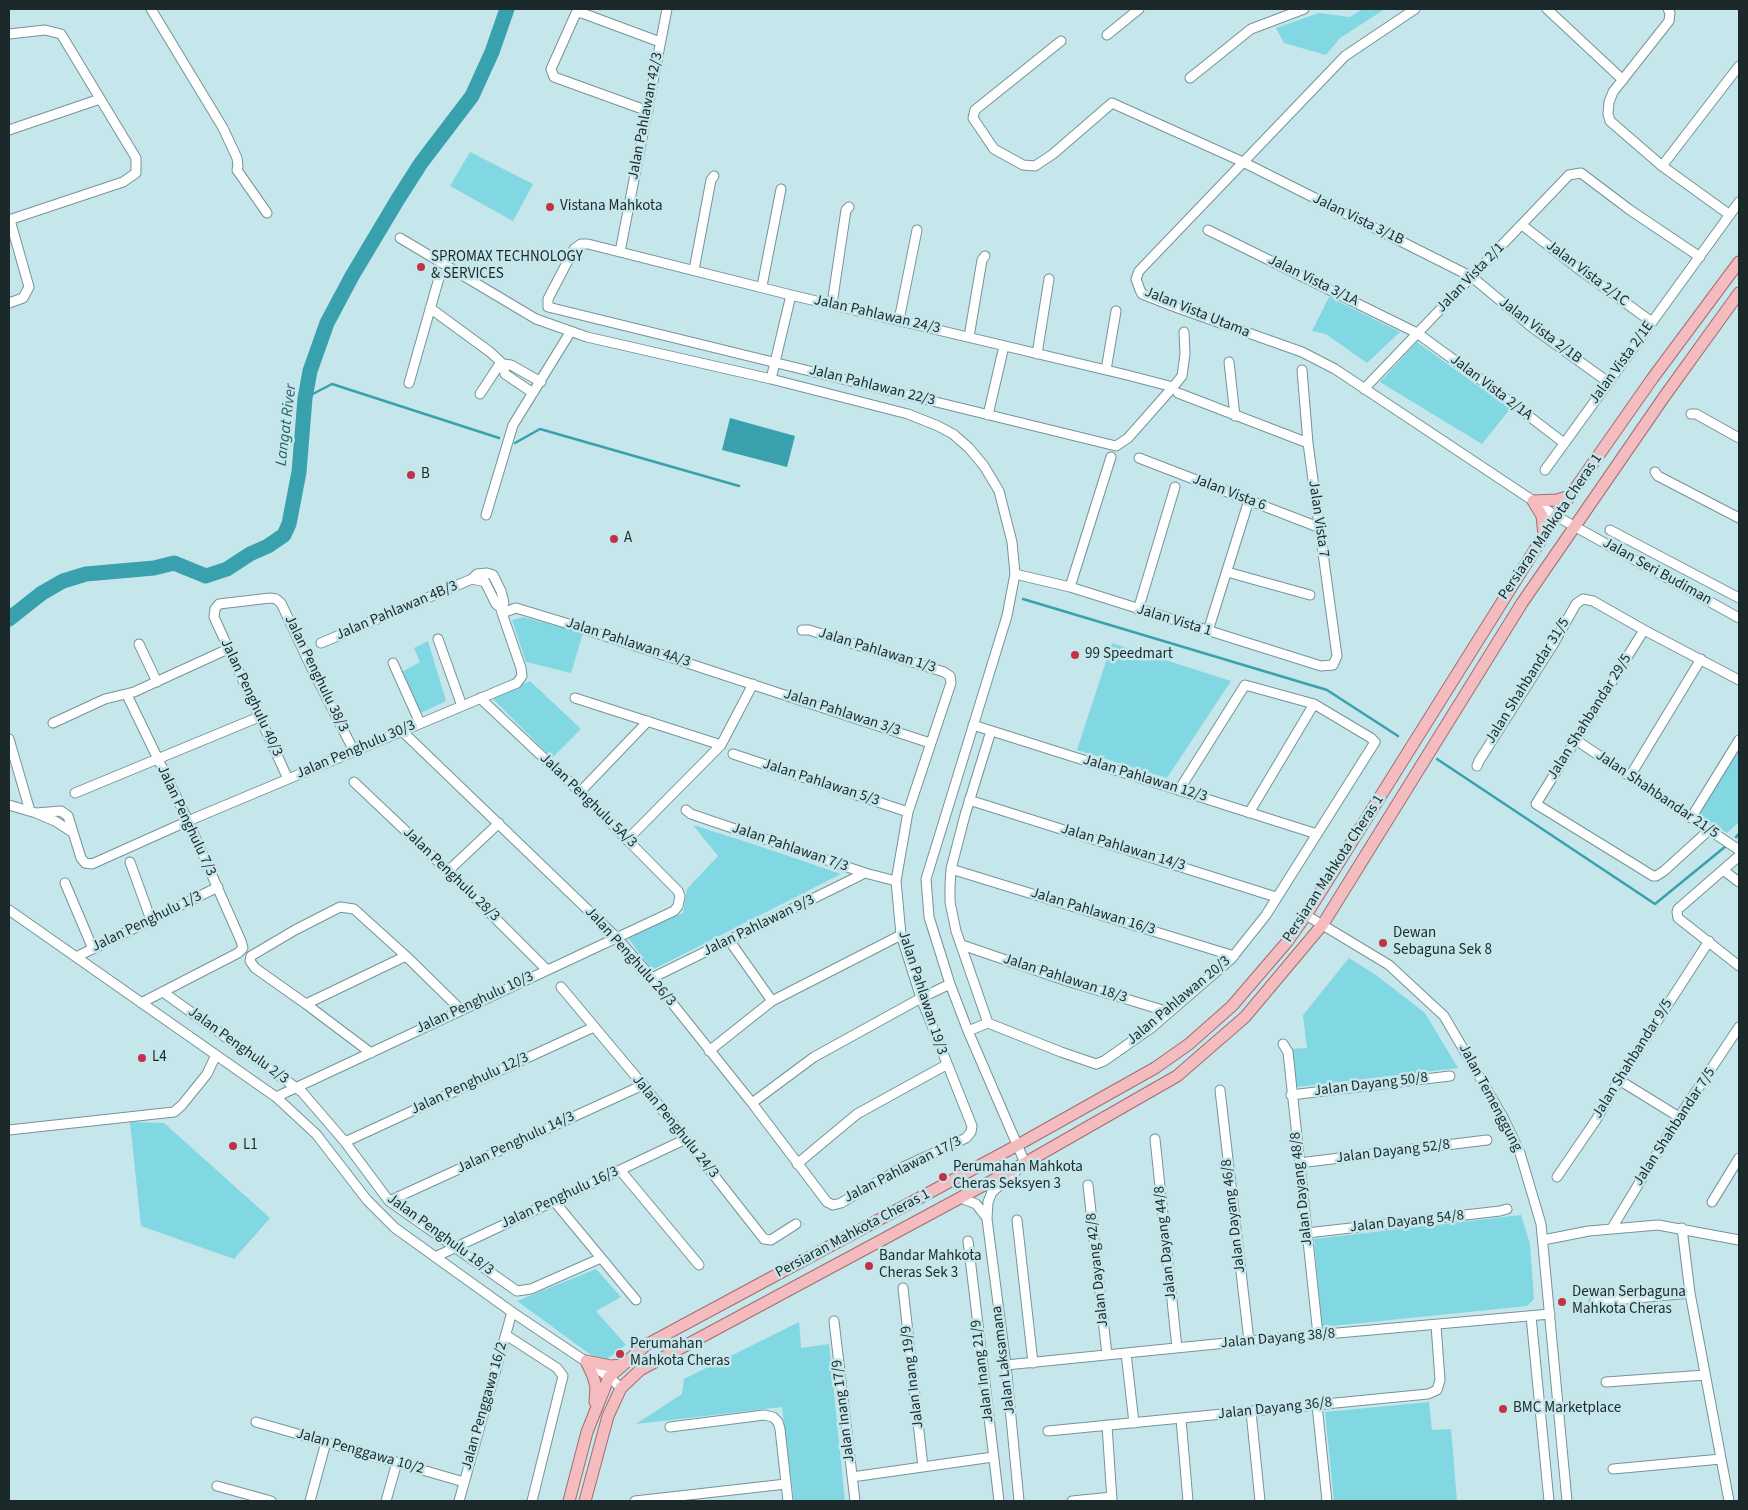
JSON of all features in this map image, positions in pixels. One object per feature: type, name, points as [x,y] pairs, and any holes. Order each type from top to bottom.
[{"type":"main road","name":"Persiaran Mahkota Cheras 1","points":[[569,1501],[587,1432],[609,1376],[646,1345],[1016,1146],[1154,1068],[1189,1044],[1232,1006],[1287,942],[1556,516],[1652,379],[1739,262]]},
{"type":"main road","name":"Persiaran Mahkota Cheras 1","points":[[586,1501],[608,1416],[621,1388],[640,1370],[1024,1164],[1177,1076],[1245,1017],[1323,924],[1522,602],[1664,397],[1739,293]]},
{"type":"main road","points":[[1544,535],[1542,516],[1534,501],[1557,500],[1570,496]]},
{"type":"main road","points":[[586,1361],[611,1366],[623,1364]]},
{"type":"main road","points":[[586,1361],[596,1387],[595,1410]]},
{"type":"street","points":[[151,9],[235,152],[238,163],[237,170],[267,213]]},
{"type":"street","name":"Jalan Pahlawan 42/3","points":[[620,252],[666,9]]},
{"type":"street","points":[[1107,35],[1139,9]]},
{"type":"street","points":[[1190,78],[1251,29],[1304,9]]},
{"type":"street","name":"Jalan Vista Utama","points":[[1415,9],[1345,56],[1139,271],[1136,280],[1142,294],[1302,352],[1335,369],[1556,516],[1574,526]]},
{"type":"street","points":[[1547,9],[1623,80]]},
{"type":"street","points":[[1669,11],[1669,21],[1613,92],[1609,102],[1608,114],[1610,121],[1662,166],[1730,215]]},
{"type":"street","points":[[648,111],[554,77],[551,69],[576,12],[660,42]]},
{"type":"street","points":[[9,34],[45,30],[61,34],[136,158],[136,173],[123,182],[9,220],[29,287],[23,298],[9,303]]},
{"type":"street","name":"Jalan Vista 3/1B","points":[[1061,41],[975,110],[973,118],[994,149],[1023,165],[1035,166],[1053,154],[1112,103],[1243,162],[1472,277]]},
{"type":"street","points":[[1662,166],[1739,66]]},
{"type":"street","points":[[9,130],[100,99]]},
{"type":"street","name":"Jalan Vista 2/1","points":[[1364,389],[1569,175],[1581,173],[1630,210],[1700,257]]},
{"type":"street","points":[[694,270],[711,180],[714,176]]},
{"type":"street","points":[[762,286],[781,189]]},
{"type":"street","name":"Jalan Vista 2/1E","points":[[1545,470],[1739,202]]},
{"type":"street","points":[[832,304],[846,210],[849,207]]},
{"type":"street","name":"Jalan Vista 2/1C","points":[[1522,225],[1652,322]]},
{"type":"street","points":[[899,320],[917,230]]},
{"type":"street","name":"Jalan Vista 3/1A","points":[[1208,230],[1417,333]]},
{"type":"street","points":[[400,238],[536,319],[587,337],[771,379],[908,414],[953,434],[969,448],[984,466],[999,491],[1012,542],[1015,574],[1007,616],[926,879],[929,917],[950,984],[1024,1164]]},
{"type":"street","name":"Jalan Pahlawan 24/3","points":[[548,307],[548,299],[574,249],[580,244],[588,244],[762,286],[791,295],[1106,370],[1176,390],[1235,416],[1308,443]]},
{"type":"street","points":[[969,337],[984,256]]},
{"type":"street","name":"Jalan Vista 2/1B","points":[[1472,277],[1533,328],[1608,382]]},
{"type":"street","points":[[409,383],[439,278]]},
{"type":"street","points":[[1037,354],[1049,279]]},
{"type":"street","points":[[771,379],[791,295]]},
{"type":"street","name":"Jalan Pahlawan 22/3","points":[[548,307],[1116,446],[1128,438],[1176,390]]},
{"type":"street","points":[[430,308],[502,363],[511,365],[541,382]]},
{"type":"street","points":[[1106,370],[1116,311]]},
{"type":"street","points":[[486,515],[513,425],[571,331]]},
{"type":"street","points":[[1176,390],[1182,376],[1185,354],[1184,332]]},
{"type":"street","name":"Jalan Vista 2/1A","points":[[1417,333],[1564,443]]},
{"type":"street","points":[[988,415],[1004,346]]},
{"type":"street","points":[[1230,362],[1235,416]]},
{"type":"street","points":[[502,363],[504,374],[533,393]]},
{"type":"street","points":[[480,394],[502,363]]},
{"type":"street","name":"Jalan Vista 7","points":[[1302,370],[1318,527],[1338,656],[1333,665]]},
{"type":"street","points":[[1691,414],[1696,414],[1739,438]]},
{"type":"street","points":[[1070,587],[1111,457]]},
{"type":"street","name":"Jalan Vista 6","points":[[1139,458],[1318,527]]},
{"type":"street","points":[[1655,472],[1658,476],[1739,518]]},
{"type":"street","points":[[1138,610],[1175,487]]},
{"type":"street","points":[[1208,631],[1249,500]]},
{"type":"street","name":"Jalan Seri Budiman","points":[[1574,526],[1739,618]]},
{"type":"street","points":[[1610,530],[1739,598]]},
{"type":"street","points":[[1227,572],[1310,595]]},
{"type":"street","name":"Jalan Vista 1","points":[[1015,574],[1070,587],[1320,666],[1333,665]]},
{"type":"street","name":"Jalan Pahlawan 4B/3","points":[[321,643],[472,579],[485,582],[496,604],[502,610]]},
{"type":"street","name":"Jalan Penghulu 40/3","points":[[276,599],[270,598],[219,604],[215,609],[214,617],[288,779]]},
{"type":"street","name":"Jalan Penghulu 38/3","points":[[276,599],[281,602],[312,669],[354,751]]},
{"type":"street","name":"Jalan Shahbandar 31/5","points":[[1477,766],[1554,643],[1576,604],[1583,599],[1593,601],[1644,630]]},
{"type":"street","name":"Jalan Pahlawan 4A/3","points":[[502,610],[516,608],[753,684]]},
{"type":"street","name":"Jalan Penghulu 30/3","points":[[33,812],[61,811],[68,816],[81,858],[85,863],[92,864],[188,821],[517,683],[522,676],[522,668],[502,610]]},
{"type":"street","name":"Jalan Pahlawan 1/3","points":[[802,630],[809,630],[944,672],[950,676]]},
{"type":"street","points":[[1644,630],[1739,680]]},
{"type":"street","name":"Jalan Shahbandar 29/5","points":[[1644,630],[1536,804],[1653,876],[1664,871],[1709,830]]},
{"type":"street","points":[[438,639],[462,706]]},
{"type":"street","points":[[139,644],[158,682]]},
{"type":"street","points":[[53,723],[105,699],[127,695],[158,682],[228,649]]},
{"type":"street","points":[[1630,776],[1701,659]]},
{"type":"street","points":[[393,663],[420,723]]},
{"type":"street","name":"Jalan Pahlawan 19/3","points":[[950,676],[951,683],[908,812],[896,881],[901,935],[921,998],[946,1065],[972,1126],[970,1132]]},
{"type":"street","points":[[627,840],[721,745],[753,684]]},
{"type":"street","name":"Jalan Pahlawan 3/3","points":[[753,684],[930,743]]},
{"type":"street","points":[[1178,790],[1245,684],[1314,704],[1249,813]]},
{"type":"street","name":"Jalan Penghulu 7/3","points":[[127,695],[188,821],[243,948],[238,953],[163,992]]},
{"type":"street","name":"Jalan Penghulu 5A/3","points":[[480,698],[580,792],[678,891],[680,896],[678,906],[674,911]]},
{"type":"street","points":[[575,698],[721,745]]},
{"type":"street","name":"Jalan Pahlawan 20/3","points":[[988,1023],[1096,1064],[1104,1061],[1151,1028],[1234,956],[1266,915],[1374,742],[1371,738],[1314,704]]},
{"type":"street","points":[[75,793],[259,717]]},
{"type":"street","points":[[580,792],[648,721]]},
{"type":"street","name":"Jalan Pahlawan 12/3","points":[[974,725],[991,732],[1317,834]]},
{"type":"street","name":"Jalan Penghulu 26/3","points":[[402,731],[616,937],[652,978],[752,1103],[827,1202],[833,1205]]},
{"type":"street","points":[[968,1031],[988,1023],[956,931],[950,902],[951,869],[969,800],[991,732]]},
{"type":"street","points":[[9,739],[33,812]]},
{"type":"street","name":"Jalan Shahbandar 21/5","points":[[1576,740],[1739,850]]},
{"type":"street","points":[[1691,818],[1739,740]]},
{"type":"street","name":"Jalan Pahlawan 5/3","points":[[734,754],[908,812]]},
{"type":"street","name":"Jalan Penghulu 28/3","points":[[354,782],[448,871],[547,970]]},
{"type":"street","name":"Jalan Pahlawan 14/3","points":[[969,800],[1276,897]]},
{"type":"street","points":[[9,805],[33,812]]},
{"type":"street","name":"Jalan Pahlawan 7/3","points":[[686,810],[691,814],[866,874],[896,881]]},
{"type":"street","points":[[448,871],[499,823]]},
{"type":"street","points":[[1739,856],[1678,909],[1677,912],[1678,918],[1739,966]]},
{"type":"street","points":[[130,862],[151,920]]},
{"type":"street","name":"Jalan Pahlawan 16/3","points":[[951,869],[1234,956]]},
{"type":"street","points":[[1722,870],[1739,882]]},
{"type":"street","name":"Jalan Pahlawan 9/3","points":[[652,978],[866,874]]},
{"type":"street","points":[[65,883],[92,949]]},
{"type":"street","name":"Jalan Penghulu 1/3","points":[[76,957],[218,887]]},
{"type":"street","points":[[368,1050],[254,968],[250,961],[252,956],[295,930],[340,907],[354,909],[406,956],[459,1009]]},
{"type":"street","points":[[9,910],[276,1097],[316,1134],[368,1200],[395,1228],[512,1312],[609,1376],[621,1388]]},
{"type":"street","name":"Jalan Penghulu 10/3","points":[[276,1097],[368,1050],[674,911]]},
{"type":"street","name":"Jalan Temenggung","points":[[1306,914],[1389,965],[1444,1016],[1504,1119],[1520,1153],[1541,1224],[1567,1501]]},
{"type":"street","points":[[710,1051],[772,1001],[901,935]]},
{"type":"street","points":[[729,940],[772,1001]]},
{"type":"street","name":"Jalan Shahbandar 9/5","points":[[1558,1177],[1708,941]]},
{"type":"street","name":"Jalan Pahlawan 18/3","points":[[962,945],[1067,981],[1169,1012]]},
{"type":"street","points":[[306,1004],[406,956]]},
{"type":"street","points":[[752,1103],[814,1057],[950,984]]},
{"type":"street","name":"Jalan Penghulu 24/3","points":[[561,987],[686,1139],[764,1239],[771,1240],[796,1224]]},
{"type":"street","points":[[141,1003],[163,992]]},
{"type":"street","name":"Jalan Penghulu 2/3","points":[[163,992],[296,1088],[312,1102]]},
{"type":"street","name":"Jalan Penghulu 12/3","points":[[345,1142],[594,1027]]},
{"type":"street","name":"Jalan Shahbandar 7/5","points":[[1612,1228],[1679,1117],[1739,1027]]},
{"type":"street","name":"Jalan Dayang 48/8","points":[[1283,1044],[1288,1052],[1318,1335]]},
{"type":"street","points":[[9,1130],[174,1112],[182,1105],[206,1074],[216,1055]]},
{"type":"street","points":[[797,1164],[858,1114],[946,1065]]},
{"type":"street","name":"Jalan Dayang 50/8","points":[[1291,1094],[1450,1076]]},
{"type":"street","points":[[1619,1080],[1679,1117]]},
{"type":"street","name":"Jalan Penghulu 14/3","points":[[389,1201],[643,1086]]},
{"type":"street","name":"Jalan Dayang 46/8","points":[[1220,1090],[1249,1341]]},
{"type":"street","name":"Jalan Penghulu 18/3","points":[[312,1102],[389,1201],[517,1291],[531,1290],[601,1258]]},
{"type":"street","name":"Jalan Pahlawan 17/3","points":[[833,1205],[841,1203],[901,1168],[966,1138],[970,1132]]},
{"type":"street","name":"Jalan Penghulu 16/3","points":[[435,1256],[686,1139]]},
{"type":"street","name":"Jalan Dayang 44/8","points":[[1155,1139],[1177,1348]]},
{"type":"street","name":"Jalan Dayang 52/8","points":[[1299,1164],[1487,1140]]},
{"type":"street","points":[[1712,1202],[1739,1158]]},
{"type":"street","name":"Jalan Laksamana","points":[[1019,1501],[1006,1365],[987,1219],[988,1202],[992,1192],[1024,1164]]},
{"type":"street","points":[[620,1170],[700,1265]]},
{"type":"street","name":"Jalan Dayang 42/8","points":[[1088,1184],[1107,1355]]},
{"type":"street","points":[[961,1198],[976,1204],[987,1219]]},
{"type":"street","points":[[554,1201],[636,1300]]},
{"type":"street","name":"Jalan Dayang 54/8","points":[[1307,1233],[1507,1209]]},
{"type":"street","points":[[1017,1220],[1033,1363]]},
{"type":"street","points":[[1543,1240],[1589,1231],[1658,1225],[1739,1240]]},
{"type":"street","points":[[1682,1228],[1690,1292],[1729,1501]]},
{"type":"street","name":"Jalan Inang 21/9","points":[[968,1241],[999,1501]]},
{"type":"street","name":"Jalan Inang 19/9","points":[[903,1288],[923,1467]]},
{"type":"street","points":[[1594,1302],[1690,1292]]},
{"type":"street","name":"Jalan Penggawa 16/2","points":[[459,1501],[512,1312]]},
{"type":"street","name":"Jalan Dayang 38/8","points":[[1006,1365],[1550,1314]]},
{"type":"street","points":[[1531,1316],[1549,1501]]},
{"type":"street","name":"Jalan Inang 17/9","points":[[834,1321],[855,1501]]},
{"type":"street","name":"Jalan Dayang 36/8","points":[[1048,1431],[1428,1394],[1436,1390],[1440,1380],[1436,1325]]},
{"type":"street","points":[[506,1335],[562,1373],[563,1380],[532,1501]]},
{"type":"street","points":[[1126,1353],[1134,1423]]},
{"type":"street","points":[[1606,1382],[1705,1375]]},
{"type":"street","points":[[1317,1405],[1327,1501]]},
{"type":"street","points":[[1251,1412],[1260,1501]]},
{"type":"street","points":[[1541,1416],[1559,1414]]},
{"type":"street","points":[[670,1427],[764,1415],[773,1417],[778,1422],[780,1429],[788,1501]]},
{"type":"street","points":[[1181,1419],[1188,1501]]},
{"type":"street","name":"Jalan Penggawa 10/2","points":[[256,1422],[464,1482]]},
{"type":"street","points":[[1072,1501],[1112,1499],[1107,1425]]},
{"type":"street","points":[[310,1501],[326,1442]]},
{"type":"street","points":[[852,1477],[993,1457]]},
{"type":"street","points":[[1613,1469],[1721,1459]]},
{"type":"street","points":[[386,1501],[397,1462]]},
{"type":"street","points":[[635,1501],[698,1498],[786,1484]]},
{"type":"street","points":[[217,1486],[271,1501]]},
{"type":"shaded area","points":[[1363,9],[1385,9],[1340,38],[1326,55],[1284,43],[1276,28],[1319,13],[1350,17]]},
{"type":"shaded area","points":[[470,152],[533,184],[513,221],[450,186]]},
{"type":"shaded area","points":[[1329,297],[1400,332],[1367,363],[1326,334],[1312,331]]},
{"type":"shaded area","points":[[1417,342],[1510,409],[1482,444],[1380,382]]},
{"type":"shaded area","points":[[730,418],[795,436],[787,467],[722,450]]},
{"type":"shaded area","points":[[523,617],[583,633],[571,673],[526,662],[512,620]]},
{"type":"shaded area","points":[[428,641],[446,701],[421,713],[402,672],[420,662],[414,648]]},
{"type":"shaded area","points":[[1112,643],[1231,681],[1167,778],[1077,750]]},
{"type":"shaded area","points":[[530,681],[581,729],[552,758],[492,698]]},
{"type":"shaded area","points":[[1739,747],[1739,822],[1727,833],[1698,814]]},
{"type":"shaded area","points":[[693,825],[841,874],[652,970],[628,938],[683,913],[687,889],[718,856]]},
{"type":"shaded area","points":[[1349,958],[1376,975],[1425,1013],[1458,1068],[1296,1087],[1291,1049],[1307,1048],[1303,1015]]},
{"type":"shaded area","points":[[130,1122],[164,1123],[270,1218],[234,1259],[141,1226]]},
{"type":"shaded area","points":[[1521,1215],[1530,1244],[1534,1299],[1527,1306],[1322,1327],[1314,1239]]},
{"type":"shaded area","points":[[596,1269],[621,1297],[596,1311],[626,1345],[602,1363],[517,1301]]},
{"type":"shaded area","points":[[799,1322],[801,1348],[829,1344],[845,1501],[794,1501],[782,1407],[636,1424],[682,1394],[684,1379]]},
{"type":"shaded area","points":[[1429,1402],[1432,1430],[1451,1429],[1457,1501],[1334,1501],[1325,1412]]},
{"type":"waterway","name":"Langat River","points":[[9,619],[42,593],[63,581],[86,574],[154,568],[174,563],[206,576],[227,569],[284,535],[289,524],[299,472],[305,398],[310,371],[327,323],[352,276],[398,199],[421,163],[472,96],[492,52],[507,9]]},
{"type":"waterway","points":[[305,398],[332,384],[499,438]]},
{"type":"waterway","points":[[515,443],[540,429],[739,486]]},
{"type":"waterway","points":[[1023,599],[1327,690],[1398,736]]},
{"type":"waterway","points":[[1437,759],[1655,904],[1726,846]]},
{"type":"waterway","points":[[1736,837],[1739,834]]},
{"type":"place","name":"Vistana Mahkota","points":[[550,207]]},
{"type":"place","name":"SPROMAX TECHNOLOGY & SERVICES","points":[[421,267]]},
{"type":"place","name":"B","points":[[411,475]]},
{"type":"place","name":"A","points":[[614,539]]},
{"type":"place","name":"99 Speedmart","points":[[1075,655]]},
{"type":"place","name":"Dewan Sebaguna Sek 8","points":[[1383,943]]},
{"type":"place","name":"L4","points":[[142,1058]]},
{"type":"place","name":"L1","points":[[233,1146]]},
{"type":"place","name":"Perumahan Mahkota Cheras Seksyen 3","points":[[943,1177]]},
{"type":"place","name":"Bandar Mahkota Cheras Sek 3","points":[[869,1266]]},
{"type":"place","name":"Dewan Serbaguna Mahkota Cheras","points":[[1562,1302]]},
{"type":"place","name":"Perumahan Mahkota Cheras","points":[[620,1354]]},
{"type":"place","name":"BMC Marketplace","points":[[1503,1409]]}]
